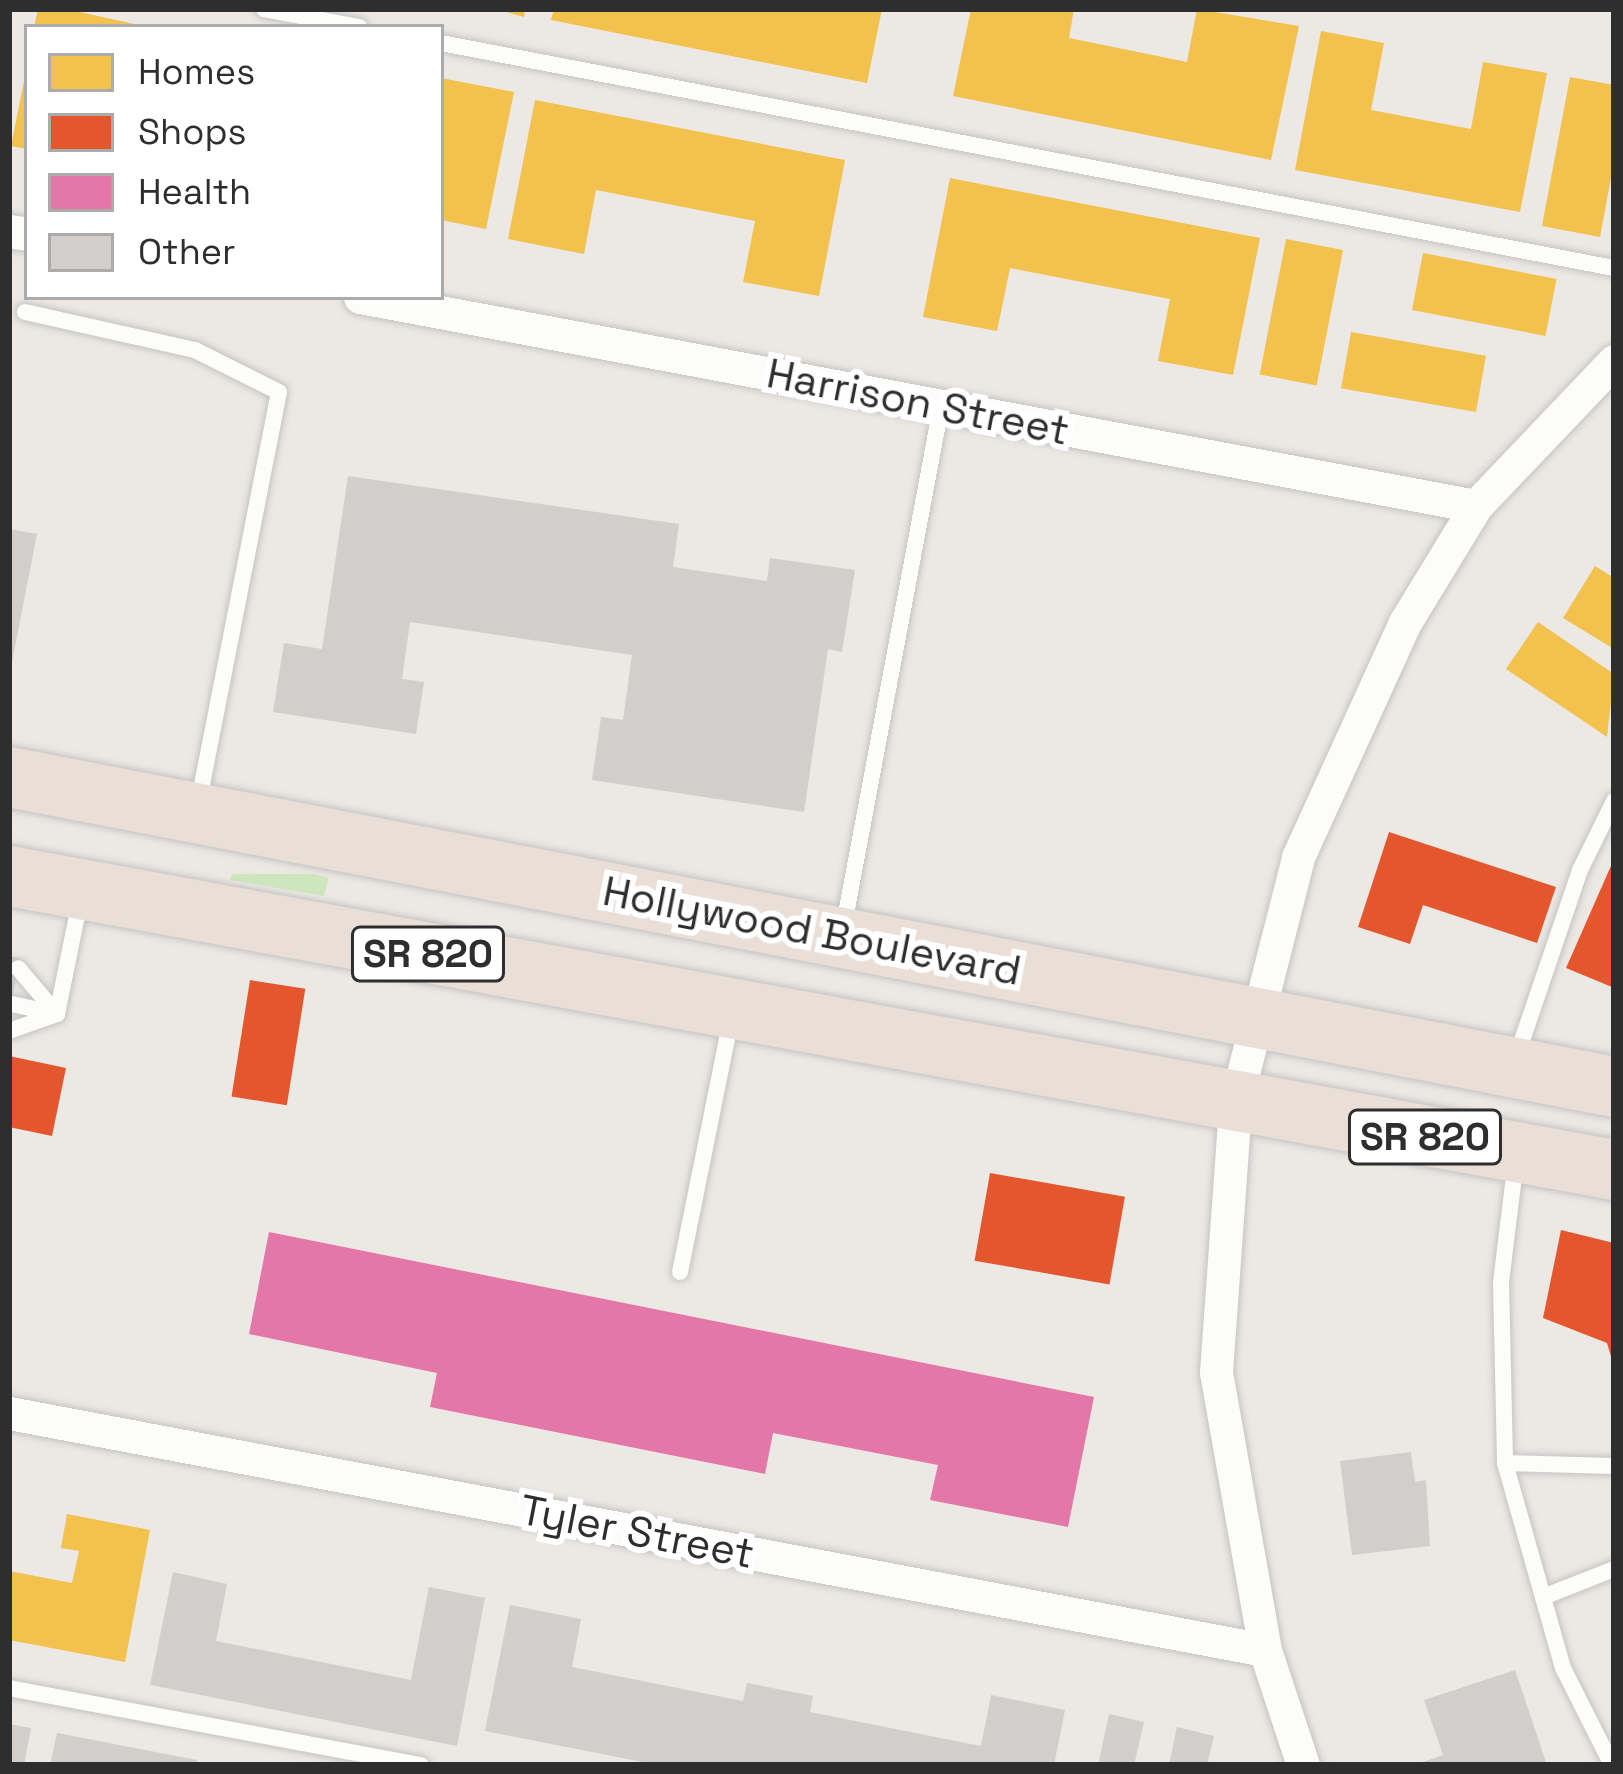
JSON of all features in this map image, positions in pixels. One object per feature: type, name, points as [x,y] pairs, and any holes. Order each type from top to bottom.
[{"type":"highway","name":"Hollywood Boulevard","points":[[9,777],[1614,1087]]},
{"type":"highway","name":"SR 820","points":[[9,876],[1235,1105],[1614,1170]]},
{"type":"street","name":"Harrison Street","points":[[376,300],[1476,506]]},
{"type":"street","points":[[1303,1765],[1264,1650],[1216,1372],[1235,1105],[1298,857],[1404,624],[1476,506],[1614,361]]},
{"type":"street","name":"Tyler Street","points":[[9,1413],[1264,1650]]},
{"type":"lane","points":[[264,9],[339,24]]},
{"type":"lane","points":[[444,44],[1614,268]]},
{"type":"lane","points":[[25,312],[195,350],[279,392],[197,813]]},
{"type":"lane","points":[[842,937],[941,406]]},
{"type":"lane","points":[[1514,1067],[1580,870],[1614,801]]},
{"type":"lane","points":[[57,1014],[82,890]]},
{"type":"lane","points":[[18,968],[57,1014]]},
{"type":"lane","points":[[12,1004],[57,1014]]},
{"type":"lane","points":[[680,1272],[732,1011]]},
{"type":"lane","points":[[9,1031],[57,1014]]},
{"type":"lane","points":[[1517,1153],[1501,1282],[1505,1463],[1563,1668],[1612,1765]]},
{"type":"lane","points":[[1505,1463],[1614,1466]]},
{"type":"lane","points":[[1544,1597],[1614,1569]]},
{"type":"lane","points":[[9,1688],[421,1765]]},
{"type":"green space","points":[[232,874],[329,878],[324,896],[230,880]]},
{"type":"building: Homes","points":[[38,9],[66,9],[134,24],[35,24]]},
{"type":"building: Homes","points":[[496,9],[525,9],[524,17]]},
{"type":"building: Homes","points":[[554,9],[882,9],[867,83],[551,20]]},
{"type":"building: Homes","points":[[971,9],[1074,9],[1069,38],[1187,62],[1197,9],[1299,26],[1271,160],[953,96]]},
{"type":"building: Homes","points":[[1321,31],[1384,43],[1371,110],[1471,129],[1483,62],[1547,73],[1520,212],[1295,170]]},
{"type":"building: Homes","points":[[1570,77],[1614,85],[1614,162],[1600,237],[1542,226]]},
{"type":"building: Homes","points":[[444,79],[514,92],[486,229],[444,221]]},
{"type":"building: Homes","points":[[24,81],[24,148],[11,146]]},
{"type":"building: Homes","points":[[535,100],[845,160],[819,296],[743,282],[755,221],[596,190],[584,254],[508,239]]},
{"type":"building: Homes","points":[[950,178],[1260,238],[1233,375],[1158,361],[1170,299],[1010,268],[997,331],[923,317]]},
{"type":"building: Homes","points":[[1286,239],[1343,250],[1317,386],[1260,374]]},
{"type":"building: Homes","points":[[1423,253],[1557,279],[1545,336],[1412,310]]},
{"type":"building: Homes","points":[[1351,332],[1486,356],[1476,412],[1341,388]]},
{"type":"building: Homes","points":[[1595,566],[1614,578],[1614,649],[1563,618]]},
{"type":"building: Homes","points":[[1538,622],[1614,674],[1607,737],[1506,669]]},
{"type":"building: Homes","points":[[67,1514],[150,1530],[125,1662],[9,1640],[9,1571],[72,1583],[79,1551],[61,1548]]},
{"type":"building: Shops","points":[[1389,832],[1556,887],[1537,943],[1423,905],[1410,944],[1358,927]]},
{"type":"building: Shops","points":[[1614,859],[1614,983],[1612,987],[1566,968]]},
{"type":"building: Shops","points":[[250,980],[305,989],[287,1105],[232,1097]]},
{"type":"building: Shops","points":[[9,1056],[66,1068],[52,1136],[9,1127]]},
{"type":"building: Shops","points":[[990,1173],[1125,1197],[1109,1284],[975,1261]]},
{"type":"building: Shops","points":[[1561,1230],[1614,1243],[1614,1367],[1607,1343],[1543,1318]]},
{"type":"building: Health","points":[[269,1232],[1094,1397],[1068,1527],[930,1500],[938,1465],[773,1433],[765,1474],[430,1407],[437,1373],[249,1334]]},
{"type":"building: Other","points":[[348,476],[679,524],[673,567],[767,581],[770,558],[855,570],[842,652],[828,649],[804,812],[592,780],[601,717],[623,720],[632,655],[410,622],[402,679],[424,682],[416,734],[273,712],[284,643],[322,649]]},
{"type":"building: Other","points":[[9,529],[37,534],[11,667],[9,667]]},
{"type":"building: Other","points":[[9,956],[20,958],[11,1006],[9,1006]]},
{"type":"building: Other","points":[[1411,1452],[1415,1482],[1426,1480],[1430,1546],[1352,1555],[1340,1461]]},
{"type":"building: Other","points":[[173,1572],[227,1584],[216,1641],[411,1680],[429,1587],[485,1598],[457,1746],[150,1685]]},
{"type":"building: Other","points":[[510,1605],[581,1619],[572,1667],[743,1701],[747,1683],[813,1696],[810,1712],[981,1746],[991,1695],[1065,1710],[1054,1765],[658,1765],[485,1731]]},
{"type":"building: Other","points":[[1515,1670],[1547,1765],[1414,1765],[1443,1755],[1424,1700]]},
{"type":"building: Other","points":[[1109,1714],[1144,1722],[1134,1765],[1098,1765]]},
{"type":"building: Other","points":[[9,1724],[31,1728],[24,1765],[9,1765]]},
{"type":"building: Other","points":[[1177,1727],[1214,1736],[1207,1765],[1169,1765]]},
{"type":"building: Other","points":[[57,1733],[197,1760],[196,1765],[50,1765]]}]
